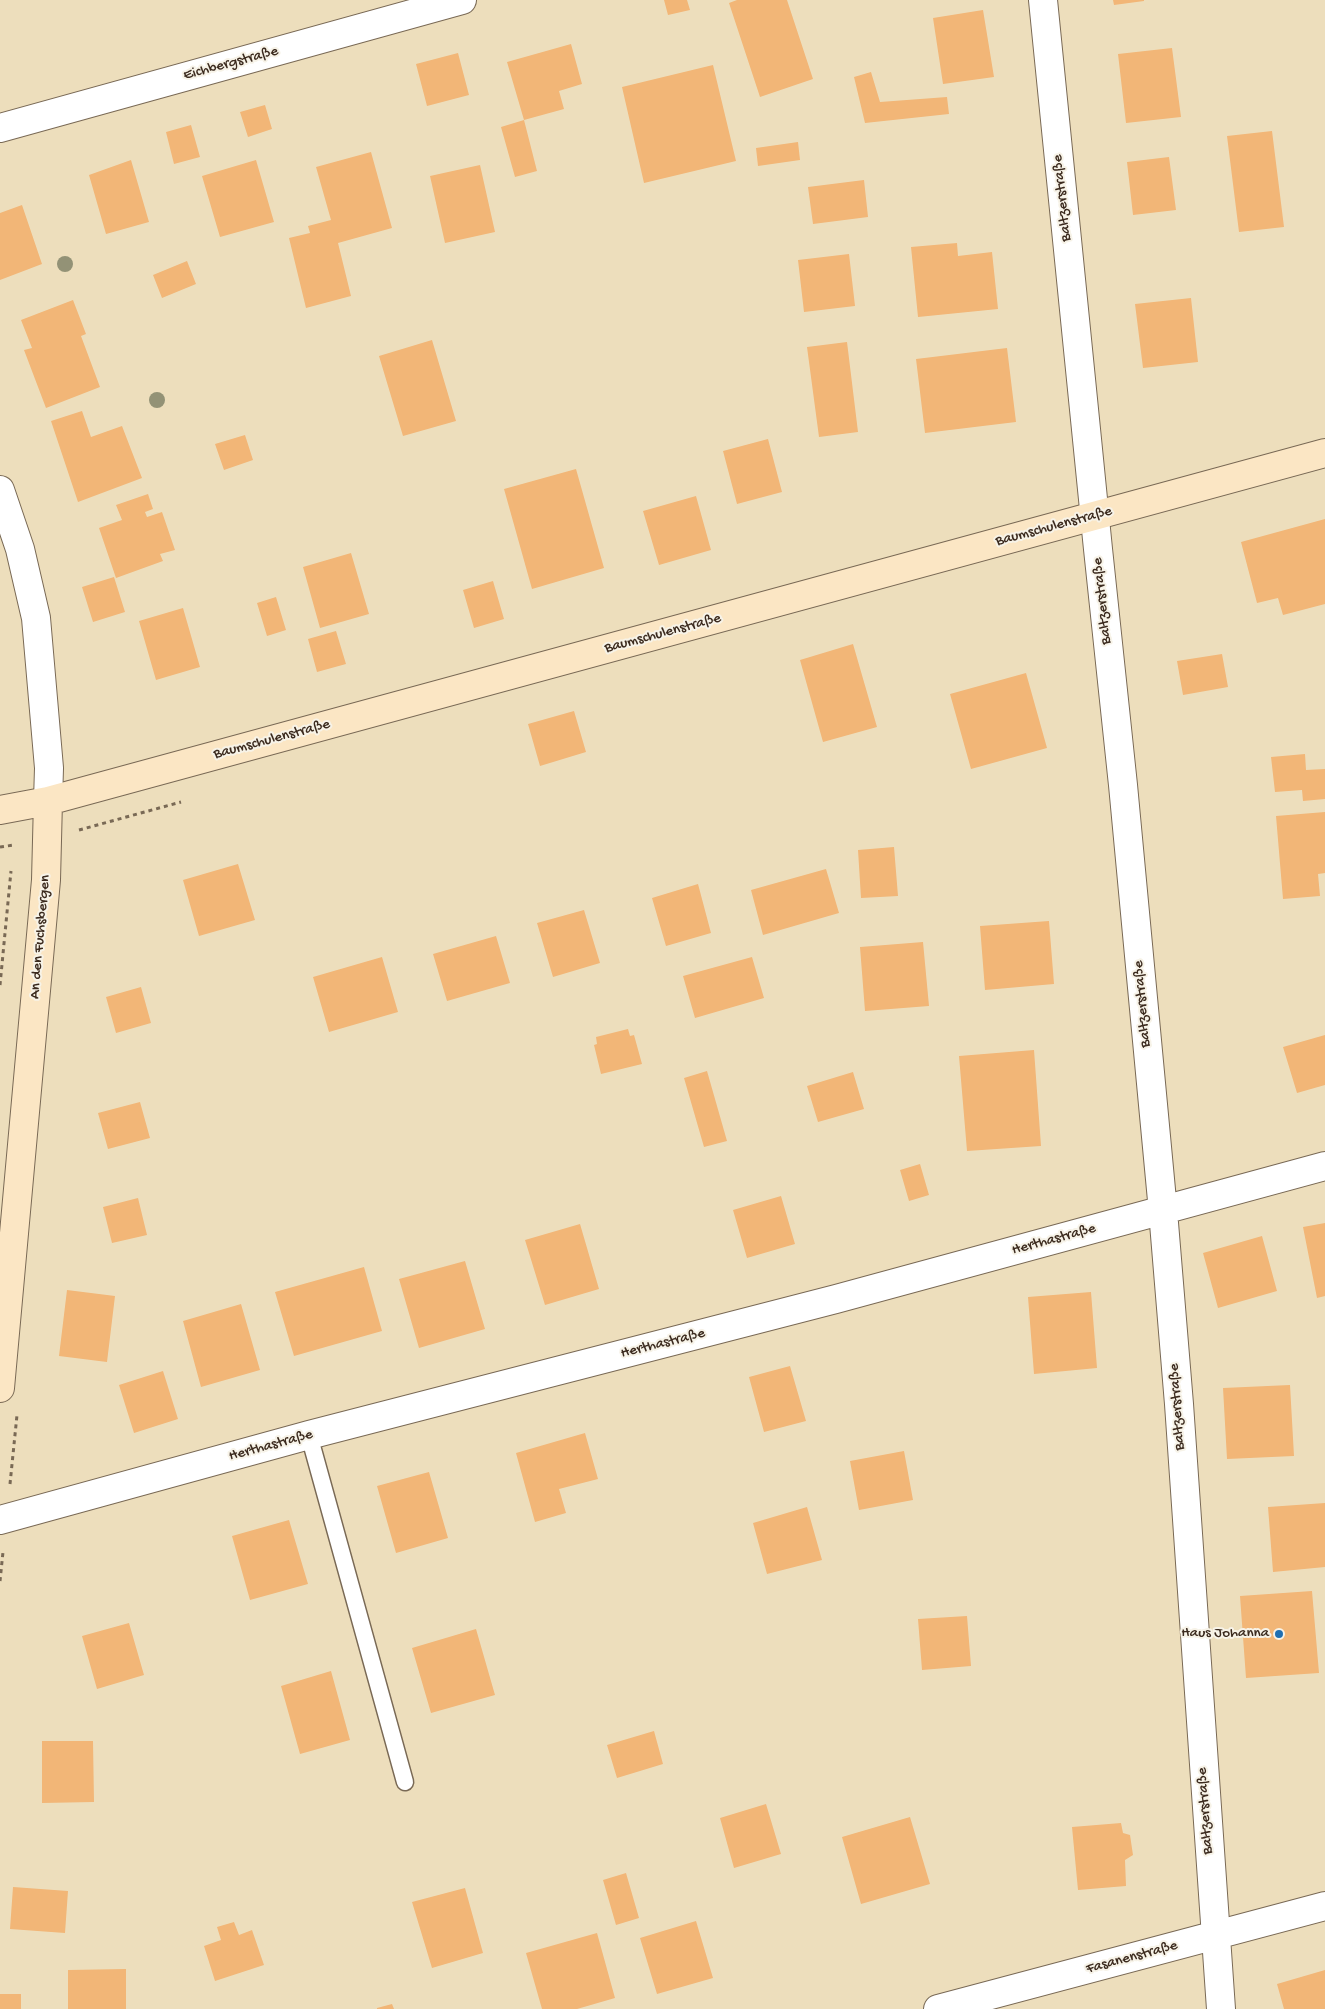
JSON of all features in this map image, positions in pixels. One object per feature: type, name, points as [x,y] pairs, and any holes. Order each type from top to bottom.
[{"type":"street","name":"Eichbergstraße","points":[[0,128],[462,0]]},
{"type":"street","name":"Baltzerstraße","points":[[1043,0],[1123,786],[1163,1211],[1221,2009]]},
{"type":"street","name":"Baumschulenstraße","points":[[0,810],[48,801],[1325,452]]},
{"type":"street","name":"An den Fuchsbergen","points":[[0,490],[20,549],[36,618],[49,768],[46,880],[0,1388]]},
{"type":"street","name":"Herthastraße","points":[[0,1520],[309,1435],[836,1299],[1325,1166]]},
{"type":"street","name":"Fasanenstraße","points":[[938,2009],[1325,1906]]},
{"type":"lane","points":[[309,1435],[405,1782]]},
{"type":"path","points":[[12,854],[13,845]]},
{"type":"path","points":[[0,985],[12,864]]},
{"type":"building","points":[[664,0],[687,0],[690,10],[668,15]]},
{"type":"building","points":[[737,0],[787,0],[813,79],[760,97],[729,3]]},
{"type":"building","points":[[1113,0],[1144,0],[1144,1],[1114,5]]},
{"type":"building","points":[[983,10],[994,77],[943,84],[933,18]]},
{"type":"building","points":[[571,44],[582,84],[559,91],[564,109],[524,120],[507,62]]},
{"type":"building","points":[[1172,48],[1181,117],[1126,123],[1118,54]]},
{"type":"building","points":[[458,53],[469,95],[427,106],[416,64]]},
{"type":"building","points":[[713,65],[736,161],[644,183],[622,87]]},
{"type":"building","points":[[871,72],[880,102],[947,97],[949,114],[865,123],[854,77]]},
{"type":"building","points":[[265,105],[272,129],[248,137],[240,112]]},
{"type":"building","points":[[524,120],[537,171],[515,177],[501,127]]},
{"type":"building","points":[[191,125],[200,157],[174,164],[166,132]]},
{"type":"building","points":[[1272,131],[1284,227],[1239,232],[1227,136]]},
{"type":"building","points":[[798,142],[800,160],[758,166],[756,148]]},
{"type":"building","points":[[371,152],[392,228],[338,243],[351,296],[306,308],[289,238],[310,233],[308,226],[331,220],[316,167]]},
{"type":"building","points":[[1169,157],[1176,210],[1133,215],[1127,162]]},
{"type":"building","points":[[131,160],[149,222],[106,234],[89,175]]},
{"type":"building","points":[[256,160],[274,222],[220,237],[202,176]]},
{"type":"building","points":[[480,165],[495,232],[445,243],[430,176]]},
{"type":"building","points":[[864,180],[868,217],[813,224],[808,187]]},
{"type":"building","points":[[22,205],[42,264],[0,280],[0,213]]},
{"type":"building","points":[[957,243],[958,256],[992,252],[998,309],[918,317],[911,247]]},
{"type":"building","points":[[849,254],[855,306],[804,312],[798,260]]},
{"type":"building","points":[[187,261],[196,284],[162,298],[153,275]]},
{"type":"building","points":[[1191,298],[1198,362],[1143,368],[1135,304]]},
{"type":"building","points":[[73,300],[86,334],[81,336],[100,387],[46,408],[24,350],[32,348],[21,320]]},
{"type":"building","points":[[432,340],[456,421],[403,436],[379,356]]},
{"type":"building","points":[[847,342],[858,432],[819,437],[807,347]]},
{"type":"building","points":[[1007,348],[1016,422],[925,433],[916,359]]},
{"type":"building","points":[[82,411],[91,437],[122,426],[142,478],[78,502],[51,421]]},
{"type":"building","points":[[245,435],[253,460],[224,470],[215,444]]},
{"type":"building","points":[[768,439],[782,492],[737,504],[723,451]]},
{"type":"building","points":[[576,469],[604,568],[532,589],[504,489]]},
{"type":"building","points":[[148,494],[153,509],[145,512],[147,517],[162,512],[175,550],[160,554],[163,561],[116,578],[99,528],[122,520],[116,505]]},
{"type":"building","points":[[696,496],[711,550],[659,565],[643,511]]},
{"type":"building","points":[[1325,519],[1325,604],[1283,615],[1278,598],[1257,603],[1241,542]]},
{"type":"building","points":[[351,553],[369,614],[320,628],[303,567]]},
{"type":"building","points":[[114,577],[125,612],[93,622],[82,587]]},
{"type":"building","points":[[493,581],[504,619],[474,628],[463,590]]},
{"type":"building","points":[[276,597],[286,630],[267,636],[257,603]]},
{"type":"building","points":[[183,608],[200,667],[156,680],[139,621]]},
{"type":"building","points":[[336,631],[346,664],[317,672],[308,639]]},
{"type":"building","points":[[853,644],[877,727],[823,742],[800,660]]},
{"type":"building","points":[[1222,654],[1228,687],[1183,695],[1177,661]]},
{"type":"building","points":[[1026,673],[1047,748],[971,769],[950,694]]},
{"type":"building","points":[[574,711],[586,752],[540,766],[528,724]]},
{"type":"building","points":[[1305,754],[1306,770],[1325,769],[1325,799],[1303,801],[1302,790],[1275,792],[1271,757]]},
{"type":"building","points":[[1325,812],[1325,873],[1318,874],[1320,896],[1283,899],[1276,816]]},
{"type":"building","points":[[894,847],[898,896],[861,898],[858,850]]},
{"type":"building","points":[[238,864],[255,920],[199,936],[183,880]]},
{"type":"building","points":[[826,869],[839,913],[763,935],[751,890]]},
{"type":"building","points":[[698,884],[711,933],[666,946],[652,898]]},
{"type":"building","points":[[584,910],[600,963],[553,977],[537,923]]},
{"type":"building","points":[[1049,921],[1054,984],[985,990],[980,926]]},
{"type":"building","points":[[496,936],[510,983],[447,1001],[433,954]]},
{"type":"building","points":[[923,942],[929,1006],[865,1011],[860,947]]},
{"type":"building","points":[[382,957],[398,1012],[329,1032],[313,977]]},
{"type":"building","points":[[752,957],[764,998],[695,1018],[683,976]]},
{"type":"building","points":[[141,987],[151,1023],[116,1033],[106,997]]},
{"type":"building","points":[[628,1029],[630,1036],[634,1035],[642,1064],[601,1074],[594,1045],[597,1044],[596,1037]]},
{"type":"building","points":[[1325,1035],[1325,1085],[1297,1093],[1283,1047]]},
{"type":"building","points":[[1034,1050],[1041,1146],[967,1151],[959,1056]]},
{"type":"building","points":[[707,1071],[727,1141],[704,1147],[684,1078]]},
{"type":"building","points":[[853,1072],[864,1109],[818,1122],[807,1086]]},
{"type":"building","points":[[140,1102],[150,1138],[108,1149],[98,1113]]},
{"type":"building","points":[[920,1164],[929,1195],[909,1201],[900,1170]]},
{"type":"building","points":[[781,1196],[795,1244],[747,1258],[733,1210]]},
{"type":"building","points":[[138,1198],[147,1235],[112,1243],[103,1207]]},
{"type":"building","points":[[1325,1223],[1325,1296],[1317,1298],[1303,1227]]},
{"type":"building","points":[[580,1224],[599,1289],[545,1305],[525,1240]]},
{"type":"building","points":[[1262,1236],[1277,1291],[1218,1308],[1203,1253]]},
{"type":"building","points":[[465,1261],[485,1329],[419,1348],[399,1279]]},
{"type":"building","points":[[364,1267],[382,1331],[294,1356],[275,1292]]},
{"type":"building","points":[[67,1290],[115,1296],[107,1362],[59,1356]]},
{"type":"building","points":[[1091,1292],[1097,1368],[1034,1374],[1028,1297]]},
{"type":"building","points":[[241,1304],[260,1370],[201,1387],[183,1321]]},
{"type":"building","points":[[790,1366],[806,1421],[764,1432],[749,1377]]},
{"type":"building","points":[[163,1371],[178,1419],[134,1433],[119,1385]]},
{"type":"building","points":[[1290,1385],[1294,1456],[1227,1459],[1223,1388]]},
{"type":"building","points":[[585,1433],[598,1479],[559,1489],[566,1513],[535,1522],[516,1453]]},
{"type":"building","points":[[904,1451],[913,1500],[859,1510],[850,1461]]},
{"type":"building","points":[[429,1472],[448,1538],[396,1553],[377,1486]]},
{"type":"building","points":[[1325,1503],[1325,1567],[1273,1572],[1268,1507]]},
{"type":"building","points":[[807,1507],[822,1560],[767,1574],[753,1523]]},
{"type":"building","points":[[289,1520],[308,1584],[250,1600],[232,1536]]},
{"type":"building","name":"Haus Johanna","points":[[1312,1591],[1319,1673],[1246,1678],[1240,1596]]},
{"type":"building","points":[[967,1616],[971,1666],[922,1670],[918,1619]]},
{"type":"building","points":[[129,1623],[144,1675],[97,1689],[82,1636]]},
{"type":"building","points":[[476,1629],[495,1695],[431,1713],[412,1648]]},
{"type":"building","points":[[331,1671],[350,1740],[300,1754],[281,1686]]},
{"type":"building","points":[[654,1731],[663,1764],[617,1778],[607,1745]]},
{"type":"building","points":[[42,1741],[93,1741],[94,1802],[42,1803]]},
{"type":"building","points":[[766,1804],[781,1854],[734,1868],[720,1818]]},
{"type":"building","points":[[910,1817],[930,1884],[861,1904],[842,1837]]},
{"type":"building","points":[[1121,1823],[1123,1833],[1130,1835],[1133,1855],[1125,1860],[1126,1886],[1078,1890],[1072,1827]]},
{"type":"building","points":[[626,1873],[639,1918],[616,1925],[603,1880]]},
{"type":"building","points":[[13,1887],[68,1891],[65,1933],[10,1929]]},
{"type":"building","points":[[465,1888],[483,1953],[432,1968],[412,1902]]},
{"type":"building","points":[[696,1921],[713,1978],[657,1994],[640,1938]]},
{"type":"building","points":[[234,1922],[239,1935],[252,1930],[264,1965],[215,1981],[204,1946],[221,1940],[217,1927]]},
{"type":"building","points":[[597,1933],[615,1998],[577,2009],[542,2009],[526,1953]]},
{"type":"building","points":[[126,1969],[126,2009],[68,2009],[68,1970]]},
{"type":"building","points":[[1325,1970],[1325,2009],[1284,2009],[1277,1984]]},
{"type":"building","points":[[0,1994],[21,1994],[21,2009],[0,2009]]},
{"type":"building","points":[[392,2004],[394,2009],[377,2009],[377,2008]]},
{"type":"place","name":"Haus Johanna","points":[[1279,1634]]}]
